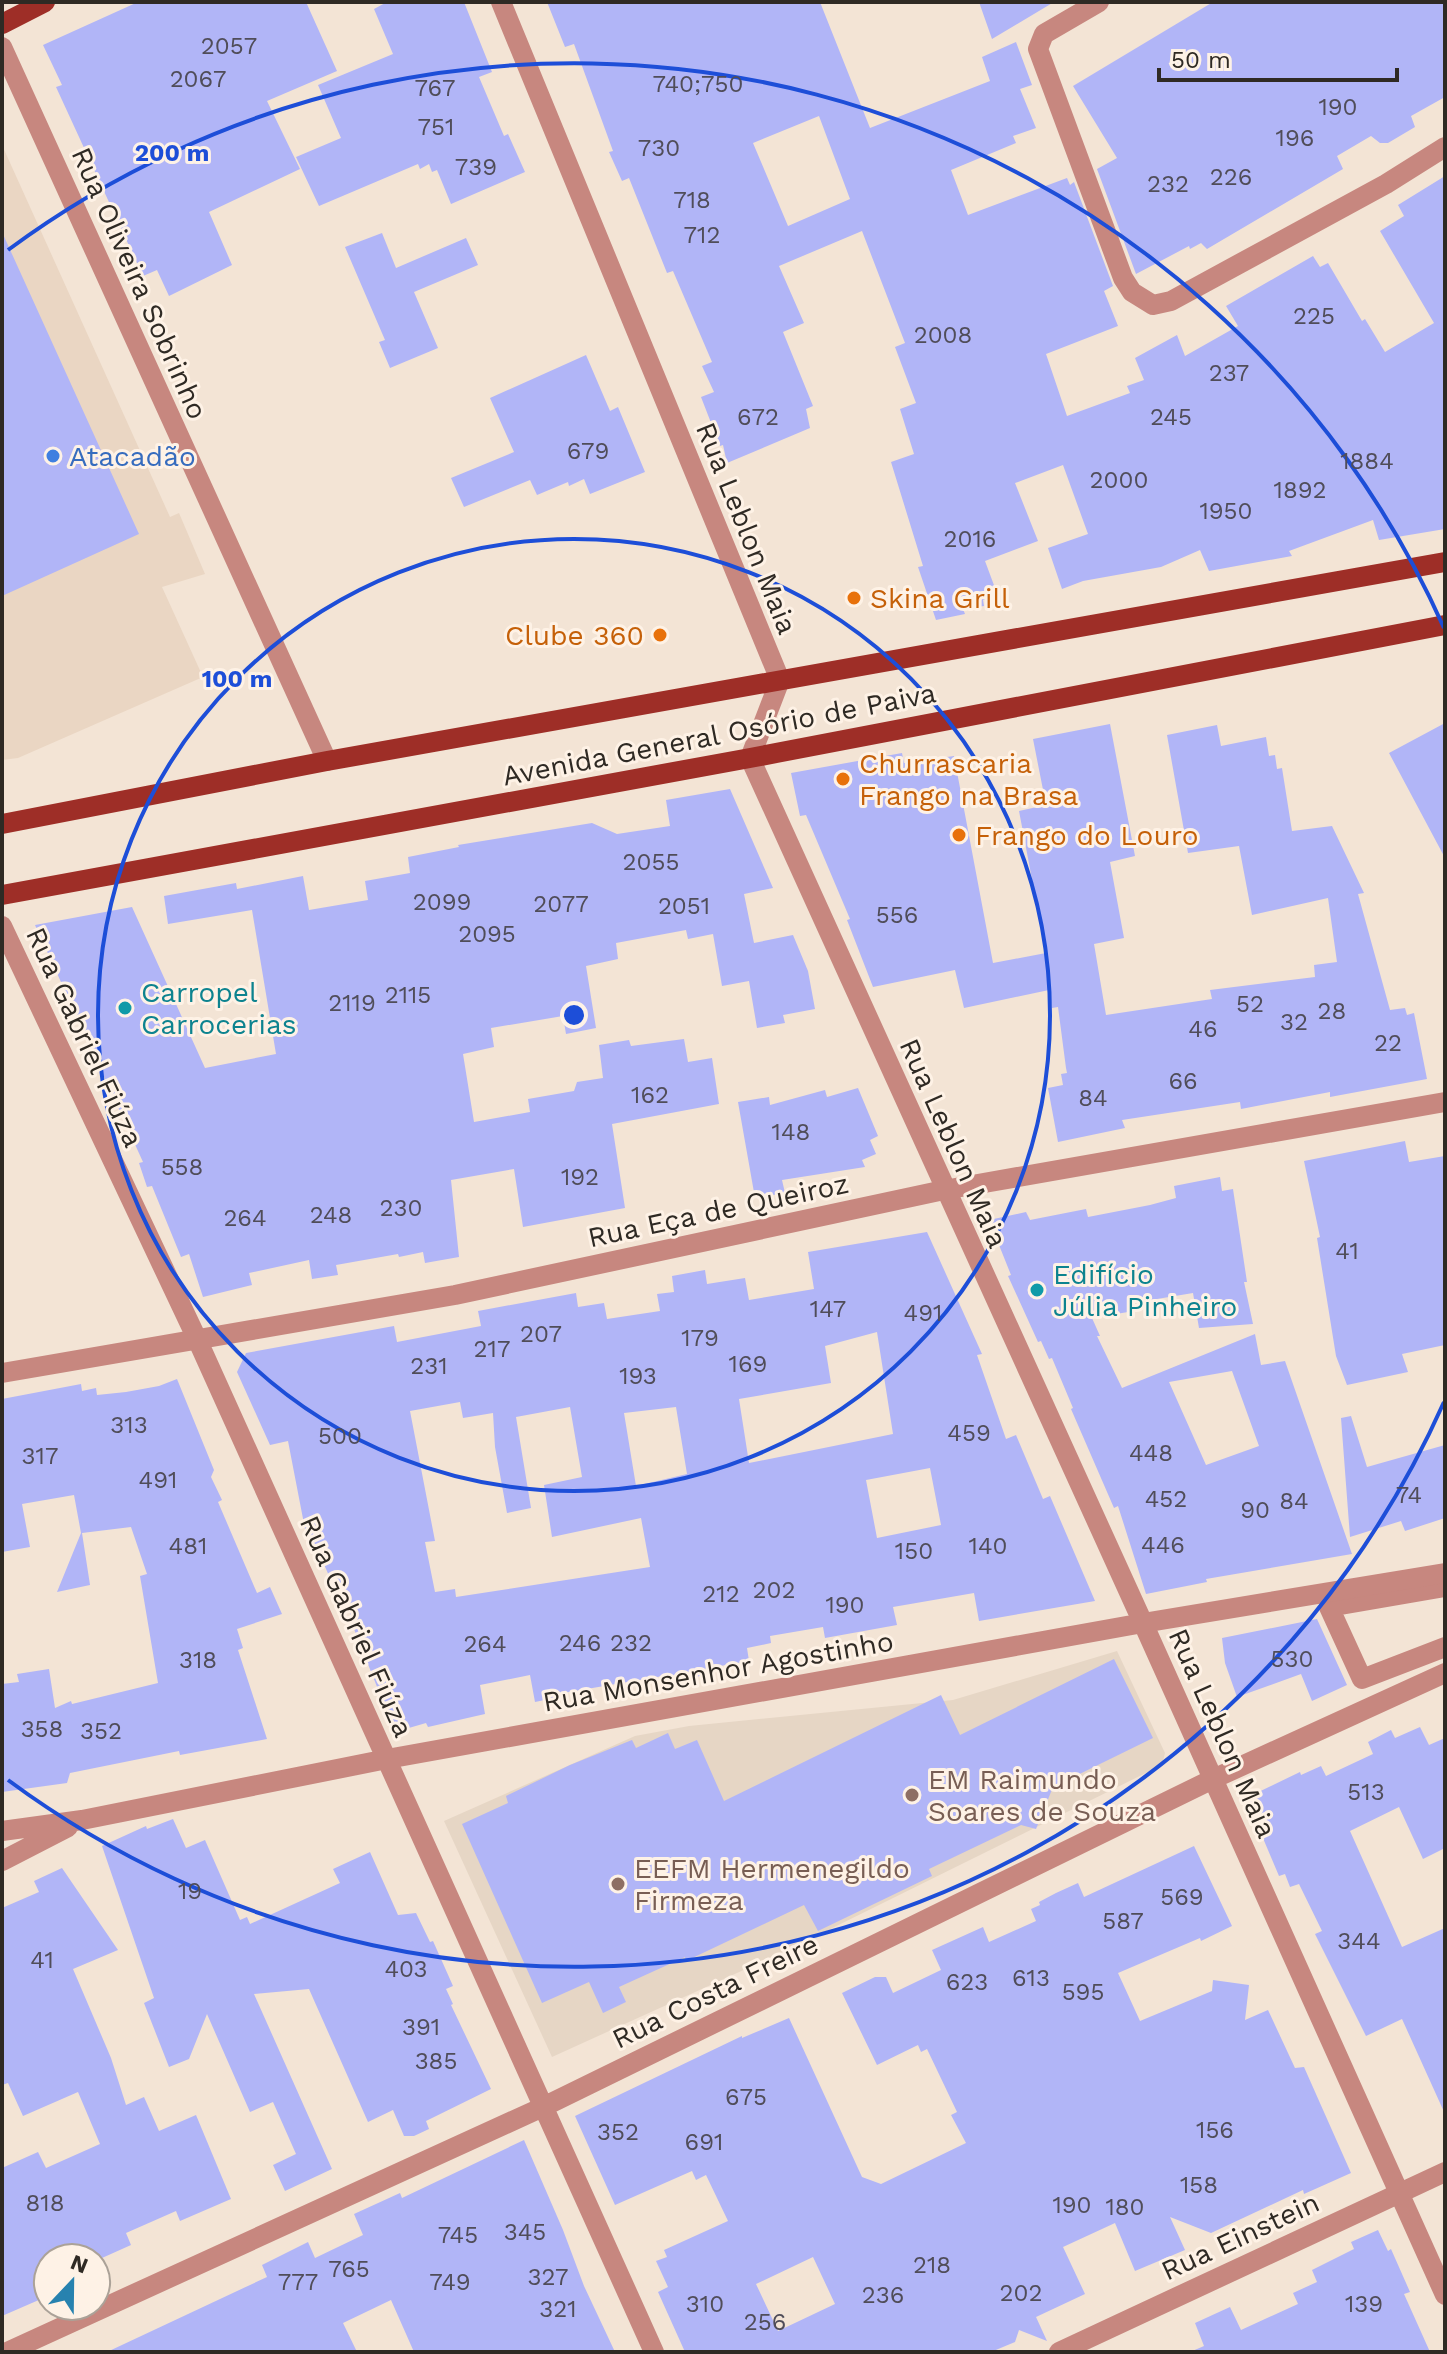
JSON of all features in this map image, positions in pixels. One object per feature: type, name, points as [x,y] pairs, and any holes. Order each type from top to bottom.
[{"type":"main road","points":[[2,24],[45,2]]},
{"type":"main road","name":"Avenida General Osório de Paiva","points":[[2,824],[327,761],[780,680],[1443,568]]},
{"type":"main road","name":"Avenida General Osório de Paiva","points":[[2,895],[750,758],[1445,625]]},
{"type":"street","name":"Rua Leblon Maia","points":[[501,2],[780,680],[750,758],[1445,2295]]},
{"type":"street","points":[[1099,2],[1044,34],[1038,44],[1123,278],[1132,292],[1153,305],[1171,301],[1386,184],[1445,147]]},
{"type":"street","name":"Rua Oliveira Sobrinho","points":[[2,47],[327,761]]},
{"type":"street","name":"Rua Gabriel Fiúza","points":[[2,926],[197,1339],[654,2352]]},
{"type":"street","name":"Rua Eça de Queiroz","points":[[2,1373],[455,1295],[944,1190],[1445,1102]]},
{"type":"street","name":"Rua Monsenhor Agostinho","points":[[2,1831],[82,1820],[387,1759],[1143,1623],[1445,1573]]},
{"type":"street","points":[[1445,1587],[1329,1607],[1362,1679],[1445,1647]]},
{"type":"street","name":"Rua Costa Freire","points":[[7,2352],[543,2107],[1213,1779],[1445,1673]]},
{"type":"street","points":[[2,1861],[82,1820]]},
{"type":"street","name":"Rua Einstein","points":[[1059,2352],[1445,2172]]},
{"type":"shaded area","points":[[2,145],[170,517],[179,513],[205,574],[162,587],[203,677],[18,758],[2,760]]},
{"type":"shaded area","points":[[1117,1651],[1165,1753],[1162,1765],[794,1947],[552,2057],[444,1821],[635,1736],[689,1726],[953,1700]]},
{"type":"building","points":[[138,2],[306,2],[337,71],[267,101],[300,169],[209,212],[232,265],[169,296],[157,270],[143,276],[56,87],[62,85],[43,45]]},
{"type":"building","points":[[387,2],[464,2],[492,72],[479,77],[504,136],[508,134],[525,172],[451,204],[437,170],[432,172],[429,164],[420,169],[418,164],[319,206],[296,157],[341,138],[318,85],[393,54],[374,9]]},
{"type":"building","points":[[547,2],[820,2],[870,128],[990,81],[982,57],[1016,42],[1032,85],[1020,89],[1036,128],[1013,136],[1016,143],[951,170],[968,215],[1067,178],[1070,185],[1074,182],[1113,286],[1104,291],[1118,326],[1046,354],[1067,416],[1130,393],[1127,386],[1144,380],[1135,358],[1177,335],[1185,356],[1238,326],[1226,306],[1313,256],[1320,267],[1328,263],[1362,321],[1365,319],[1385,352],[1434,323],[1380,231],[1404,216],[1398,205],[1445,176],[1445,529],[1379,540],[1373,520],[1289,551],[1292,556],[1209,571],[1200,550],[1161,567],[1083,581],[1062,589],[1048,548],[1088,534],[1063,465],[1015,483],[1038,541],[985,561],[998,596],[983,600],[984,606],[963,609],[965,614],[936,620],[918,567],[923,566],[891,462],[914,454],[900,409],[916,403],[895,347],[905,343],[862,231],[779,266],[804,323],[783,332],[813,406],[806,409],[810,428],[727,463],[723,445],[720,446],[701,397],[714,392],[702,366],[712,362],[673,271],[667,273],[629,178],[622,181],[609,152],[613,151],[574,44],[565,47]],"holes":[[[819,116],[850,199],[788,226],[753,143]]]},
{"type":"building","points":[[979,2],[1054,2],[992,39]]},
{"type":"building","points":[[1213,2],[1445,2],[1445,97],[1411,116],[1415,127],[1388,143],[1380,143],[1371,136],[1337,156],[1343,169],[1207,249],[1201,243],[1190,249],[1189,246],[1136,274],[1097,169],[1117,158],[1073,86]]},
{"type":"building","name":"Atacadão","points":[[2,232],[139,534],[2,596]]},
{"type":"building","points":[[382,233],[396,268],[466,238],[478,265],[414,292],[438,348],[390,368],[379,342],[385,340],[345,247]]},
{"type":"building","points":[[586,355],[610,411],[618,407],[645,472],[590,494],[584,479],[537,495],[530,480],[464,507],[451,478],[514,452],[490,398]]},
{"type":"building","points":[[1445,723],[1445,858],[1389,753]]},
{"type":"building","points":[[1110,724],[1135,856],[1110,862],[1124,938],[1094,944],[1106,1015],[1212,999],[1210,990],[1315,977],[1314,965],[1337,962],[1328,898],[1252,915],[1239,846],[1188,853],[1167,735],[1217,725],[1221,746],[1266,737],[1269,756],[1275,755],[1277,769],[1282,768],[1292,831],[1332,826],[1364,893],[1358,894],[1390,1010],[1405,1008],[1407,1015],[1414,1013],[1427,1079],[1330,1097],[1330,1092],[1241,1109],[1240,1102],[1122,1120],[1125,1128],[1058,1142],[1048,1088],[1063,1085],[1061,1074],[1067,1073],[1058,1007],[1052,1008],[1049,990],[964,1008],[955,970],[873,987],[847,920],[850,919],[806,815],[800,816],[791,773],[902,753],[904,763],[954,756],[993,963],[1046,953],[1019,811],[1046,805],[1033,739]]},
{"type":"building","points":[[730,789],[773,888],[744,894],[754,943],[793,935],[808,971],[815,1009],[783,1015],[785,1023],[757,1028],[749,981],[722,986],[713,934],[688,939],[686,930],[616,943],[618,959],[586,966],[596,1028],[566,1034],[563,1016],[491,1028],[494,1047],[463,1054],[474,1122],[530,1112],[528,1099],[574,1091],[577,1082],[603,1078],[599,1045],[629,1040],[631,1046],[684,1039],[688,1062],[712,1058],[719,1104],[612,1124],[625,1208],[523,1227],[514,1169],[451,1180],[459,1257],[425,1263],[423,1252],[399,1257],[398,1254],[336,1265],[338,1275],[312,1279],[309,1260],[249,1273],[252,1285],[203,1297],[189,1254],[181,1257],[152,1186],[147,1187],[139,1163],[143,1162],[35,925],[132,907],[205,1068],[276,1054],[252,910],[168,924],[164,896],[236,883],[237,889],[303,876],[309,910],[368,900],[365,881],[410,873],[408,857],[458,845],[592,823],[617,834],[670,826],[666,800]]},
{"type":"building","points":[[858,1088],[878,1136],[870,1140],[876,1154],[862,1160],[865,1167],[782,1180],[785,1193],[755,1198],[738,1102],[769,1097],[770,1105],[825,1090],[827,1097]]},
{"type":"building","points":[[1405,1141],[1409,1162],[1445,1156],[1445,1345],[1402,1354],[1408,1372],[1347,1385],[1336,1356],[1317,1238],[1320,1237],[1304,1161]]},
{"type":"building","points":[[1220,1177],[1222,1191],[1233,1189],[1247,1282],[1244,1282],[1253,1324],[1199,1328],[1193,1293],[1133,1303],[1134,1311],[1092,1318],[1100,1336],[1097,1336],[1122,1388],[1255,1334],[1261,1365],[1285,1361],[1352,1554],[1206,1579],[1207,1582],[1146,1594],[1118,1506],[1114,1508],[1052,1358],[1049,1359],[1041,1341],[1038,1342],[1008,1276],[1011,1275],[989,1220],[1026,1212],[1030,1220],[1086,1209],[1088,1217],[1176,1198],[1174,1186]],"holes":[[[1232,1371],[1259,1446],[1206,1465],[1169,1382]]]},
{"type":"building","points":[[927,1232],[982,1354],[977,1355],[1006,1439],[1016,1435],[1043,1499],[1050,1496],[1095,1601],[979,1621],[974,1593],[893,1607],[897,1625],[825,1638],[823,1627],[770,1636],[771,1643],[747,1648],[749,1661],[699,1670],[700,1676],[670,1682],[669,1675],[563,1693],[564,1696],[535,1702],[530,1675],[480,1685],[485,1714],[428,1727],[426,1723],[395,1732],[338,1583],[333,1585],[305,1529],[288,1441],[270,1445],[237,1372],[246,1353],[394,1326],[397,1342],[481,1326],[478,1311],[576,1293],[578,1307],[604,1303],[607,1319],[660,1311],[657,1294],[674,1292],[672,1276],[705,1270],[707,1284],[745,1278],[749,1300],[814,1289],[808,1252]],"holes":[[[877,1332],[893,1434],[749,1463],[739,1399],[831,1383],[825,1346]],[[460,1402],[463,1418],[493,1413],[495,1447],[507,1513],[531,1508],[516,1417],[570,1407],[582,1477],[544,1485],[552,1537],[641,1518],[650,1567],[456,1597],[455,1589],[435,1592],[425,1542],[435,1541],[410,1411]],[[676,1407],[687,1474],[636,1486],[624,1413]],[[930,1468],[941,1525],[877,1538],[866,1480]]]},
{"type":"building","points":[[177,1379],[214,1470],[211,1477],[222,1500],[218,1502],[257,1593],[270,1587],[282,1614],[237,1629],[243,1648],[238,1650],[267,1739],[180,1755],[179,1751],[70,1773],[67,1783],[2,1792],[2,1684],[19,1682],[17,1674],[49,1669],[55,1708],[71,1701],[72,1704],[158,1683],[140,1576],[147,1574],[131,1527],[82,1533],[90,1585],[57,1592],[81,1533],[74,1495],[22,1504],[30,1547],[2,1552],[2,1399],[81,1384],[82,1391],[96,1388],[97,1395],[126,1392]]},
{"type":"building","points":[[1351,1416],[1367,1467],[1445,1445],[1445,1518],[1405,1531],[1401,1521],[1350,1537],[1341,1418]]},
{"type":"building","points":[[1317,1619],[1347,1685],[1312,1701],[1301,1674],[1237,1697],[1225,1663],[1222,1638]]},
{"type":"building","points":[[1114,1659],[1153,1738],[1053,1787],[1036,1829],[1021,1825],[929,1869],[932,1876],[818,1931],[804,1905],[686,1961],[685,1957],[619,1987],[626,2002],[603,2013],[589,1982],[542,2003],[462,1824],[508,1803],[506,1796],[570,1765],[632,1740],[636,1748],[668,1733],[675,1749],[697,1740],[724,1801],[941,1695],[960,1735]]},
{"type":"building","points":[[1420,1727],[1429,1745],[1445,1738],[1445,1848],[1423,1859],[1399,1807],[1350,1831],[1402,1947],[1445,1928],[1445,2114],[1402,2019],[1366,2036],[1315,1934],[1322,1931],[1299,1884],[1290,1887],[1285,1874],[1279,1876],[1246,1798],[1300,1772],[1301,1775],[1321,1766],[1326,1776],[1373,1754],[1368,1742],[1391,1730],[1395,1738]]},
{"type":"building","points":[[173,1819],[186,1848],[205,1840],[240,1920],[247,1917],[250,1924],[340,1883],[333,1869],[370,1852],[398,1915],[416,1913],[430,1942],[433,1941],[453,1986],[446,1989],[451,2005],[491,2089],[426,2121],[429,2129],[414,2136],[404,2136],[393,2110],[368,2122],[309,1989],[254,1994],[332,2169],[285,2191],[273,2165],[296,2154],[273,2102],[250,2112],[207,2014],[189,2059],[169,2067],[144,2003],[154,1998],[102,1846],[146,1826],[147,1829]]},
{"type":"building","points":[[1194,1846],[1232,1926],[1118,1973],[1140,2021],[1212,1991],[1213,1980],[1249,1985],[1245,2020],[1268,2010],[1295,2068],[1304,2067],[1351,2173],[1304,2194],[1303,2190],[1211,2233],[1170,2217],[1185,2250],[1135,2271],[1115,2223],[1063,2247],[1085,2294],[1036,2317],[1047,2341],[1019,2330],[1015,2342],[991,2352],[685,2352],[658,2292],[668,2287],[656,2261],[667,2257],[664,2250],[728,2221],[706,2175],[696,2180],[692,2171],[615,2205],[575,2116],[742,2036],[789,2018],[862,2177],[881,2184],[966,2143],[951,2115],[957,2112],[927,2049],[921,2052],[918,2045],[877,2065],[842,1993],[875,1977],[886,1977],[893,1993],[941,1970],[932,1950],[983,1927],[989,1942],[1036,1921],[1031,1909],[1078,1883],[1084,1897]],"holes":[[[813,2257],[835,2304],[778,2331],[756,2284]]]},
{"type":"building","points":[[62,1868],[118,1950],[73,1969],[111,2058],[126,2105],[144,2097],[159,2131],[196,2115],[231,2199],[180,2221],[176,2211],[126,2233],[131,2245],[112,2254],[112,2242],[32,2242],[32,2303],[2,2316],[2,2168],[38,2152],[46,2168],[100,2144],[78,2092],[23,2116],[8,2083],[2,2085],[2,1908],[39,1892],[34,1881]]},
{"type":"building","points":[[524,2140],[584,2286],[615,2352],[414,2352],[391,2300],[343,2323],[357,2352],[107,2352],[267,2277],[262,2265],[308,2242],[315,2258],[363,2235],[354,2214],[400,2193],[402,2198]]},
{"type":"building","points":[[1378,2230],[1388,2251],[1391,2249],[1410,2292],[1404,2294],[1430,2352],[1190,2352],[1204,2346],[1195,2323],[1230,2307],[1241,2330],[1298,2304],[1293,2293],[1317,2282],[1312,2270],[1354,2249],[1351,2242]]},
{"type":"place","name":"Atacadão","points":[[53,456]]},
{"type":"place","name":"Skina Grill","points":[[854,598]]},
{"type":"place","name":"Clube 360","points":[[660,635]]},
{"type":"place","name":"Churrascaria Frango na Brasa","points":[[843,779]]},
{"type":"place","name":"Frango do Louro","points":[[959,835]]},
{"type":"place","name":"Carropel Carrocerias","points":[[125,1008]]},
{"type":"place","name":"Edifício Júlia Pinheiro","points":[[1037,1290]]},
{"type":"place","name":"EM Raimundo Soares de Souza","points":[[912,1795]]},
{"type":"place","name":"EEFM Hermenegildo Firmeza","points":[[618,1884]]}]
